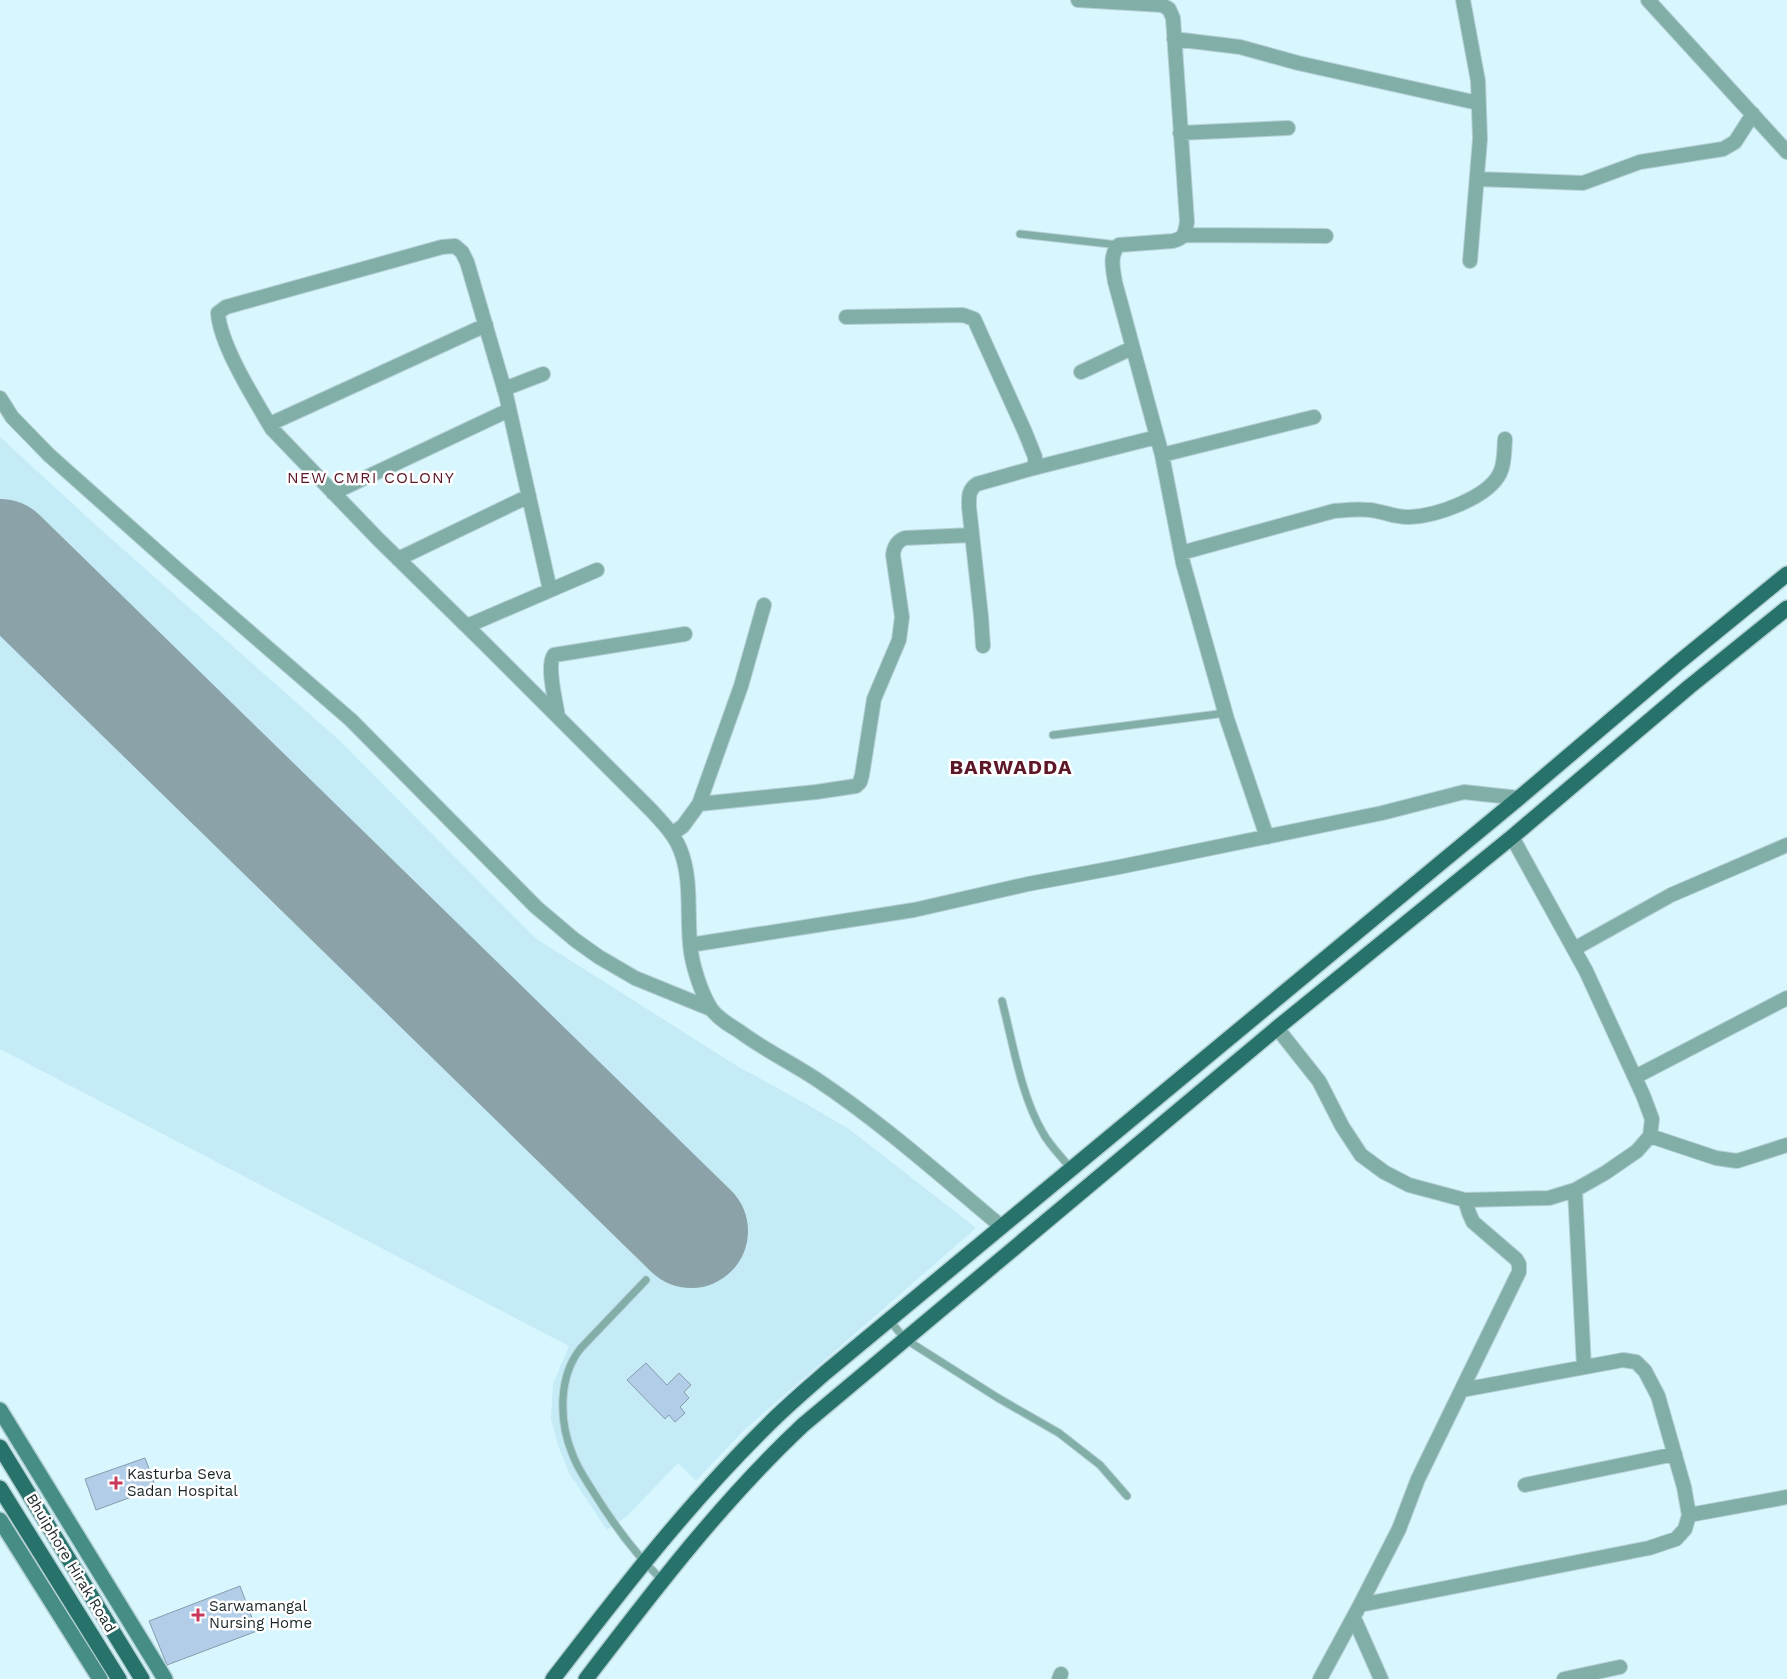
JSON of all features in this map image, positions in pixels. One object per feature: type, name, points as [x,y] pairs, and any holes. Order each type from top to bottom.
[{"type":"main road","points":[[553,1679],[643,1563],[706,1489],[769,1424],[825,1373],[890,1321],[1787,574]]},
{"type":"main road","points":[[586,1679],[662,1580],[727,1503],[766,1459],[803,1425],[1278,1028],[1512,837],[1689,687],[1787,608]]},
{"type":"main road","name":"Bhuiphore Hirak Road","points":[[0,1447],[142,1679]]},
{"type":"main road","name":"Bhuiphore Hirak Road","points":[[0,1488],[119,1679]]},
{"type":"street","points":[[1078,0],[1162,5],[1168,9],[1173,18],[1187,222],[1185,235],[1181,239],[1173,241],[1119,245],[1114,250],[1112,260],[1115,282],[1162,455],[1181,553],[1226,713],[1267,837]]},
{"type":"street","points":[[1463,0],[1478,81],[1480,139],[1470,261]]},
{"type":"street","points":[[1648,0],[1787,152]]},
{"type":"street","points":[[1174,39],[1240,47],[1298,63],[1478,103]]},
{"type":"street","points":[[1477,179],[1583,183],[1640,162],[1723,148],[1735,142],[1753,114]]},
{"type":"street","points":[[1180,133],[1288,128]]},
{"type":"street","points":[[1185,235],[1326,236]]},
{"type":"street","points":[[550,590],[504,389],[467,262],[462,252],[455,246],[442,247],[226,307],[218,313],[218,322],[229,350],[270,424],[292,451],[651,810],[672,834],[681,850],[687,880],[690,945],[701,988],[718,1017],[860,1110],[909,1148],[1002,1227]]},
{"type":"street","points":[[846,317],[963,315],[974,319],[1035,457],[1035,466],[1030,469]]},
{"type":"street","points":[[270,424],[486,325]]},
{"type":"street","points":[[1081,372],[1132,348]]},
{"type":"street","points":[[504,389],[543,374]]},
{"type":"street","points":[[0,398],[12,416],[49,455],[351,720],[536,908],[575,940],[628,974],[711,1008]]},
{"type":"street","points":[[333,493],[509,410]]},
{"type":"street","points":[[1162,455],[1314,417]]},
{"type":"street","points":[[983,646],[969,507],[972,488],[978,484],[1030,469],[1157,437]]},
{"type":"street","points":[[1181,553],[1334,512],[1354,509],[1409,517],[1444,510],[1462,503],[1492,485],[1501,472],[1504,459],[1504,439]]},
{"type":"street","points":[[398,559],[529,496]]},
{"type":"street","points":[[699,804],[856,786],[860,782],[862,775],[874,699],[899,640],[902,627],[893,555],[894,548],[899,540],[905,538],[972,535]]},
{"type":"street","points":[[467,626],[597,570]]},
{"type":"street","points":[[672,834],[683,826],[699,804],[741,686],[764,605]]},
{"type":"street","points":[[558,717],[551,669],[551,659],[554,655],[685,634]]},
{"type":"street","points":[[690,945],[914,910],[1028,884],[1382,813],[1464,792],[1519,798]]},
{"type":"street","points":[[1278,1028],[1319,1081],[1342,1126],[1361,1155],[1384,1172],[1409,1185],[1465,1200],[1549,1198],[1575,1190],[1605,1173],[1637,1151],[1650,1136],[1652,1119],[1635,1077],[1586,971],[1512,837]]},
{"type":"street","points":[[1574,949],[1671,895],[1786,849]]},
{"type":"street","points":[[1635,1077],[1787,998]]},
{"type":"street","points":[[1650,1136],[1716,1158],[1737,1161],[1787,1145]]},
{"type":"street","points":[[1575,1190],[1584,1367]]},
{"type":"street","points":[[1320,1679],[1354,1618],[1399,1529],[1418,1479],[1519,1272],[1519,1264],[1516,1259],[1473,1222],[1468,1213],[1465,1200]]},
{"type":"street","points":[[1360,1605],[1649,1548],[1676,1539],[1685,1529],[1688,1515],[1684,1487],[1658,1396],[1644,1371],[1636,1362],[1623,1360],[1462,1390]]},
{"type":"street","points":[[0,1410],[166,1679]]},
{"type":"street","points":[[1525,1485],[1675,1454]]},
{"type":"street","points":[[1688,1515],[1787,1497]]},
{"type":"street","points":[[0,1520],[100,1679]]},
{"type":"street","points":[[1354,1618],[1381,1679]]},
{"type":"street","points":[[1564,1679],[1620,1667]]},
{"type":"lane","points":[[1020,234],[1119,245]]},
{"type":"lane","points":[[1053,735],[1226,713]]},
{"type":"lane","points":[[1002,1001],[1026,1096],[1034,1116],[1043,1134],[1071,1169]]},
{"type":"lane","points":[[646,1280],[577,1352],[566,1376],[563,1406],[566,1434],[576,1462],[614,1526],[643,1563],[662,1580]]},
{"type":"lane","points":[[890,1321],[905,1339],[998,1398],[1060,1433],[1100,1465],[1127,1496]]},
{"type":"shaded area","points":[[0,437],[99,528],[340,741],[535,938],[737,1066],[849,1129],[976,1228],[742,1432],[696,1481],[678,1463],[626,1517],[607,1530],[569,1473],[558,1445],[551,1419],[553,1384],[569,1346],[0,1049]]},
{"type":"building","points":[[646,1363],[667,1385],[679,1373],[691,1385],[684,1392],[689,1398],[680,1407],[685,1413],[675,1422],[669,1415],[665,1419],[627,1380]]},
{"type":"building","points":[[145,1458],[156,1488],[96,1510],[85,1479]]},
{"type":"building","points":[[240,1586],[257,1631],[167,1665],[149,1621]]},
{"type":"runway","points":[[0,556],[691,1231]]},
{"type":"place","name":"Kasturba Seva Sadan Hospital","points":[[116,1483]]},
{"type":"place","name":"Sarwamangal Nursing Home","points":[[198,1615]]},
{"type":"district","name":"NEW CMRI COLONY","points":[[371,477]]},
{"type":"district","name":"BARWADDA","points":[[1011,767]]}]
